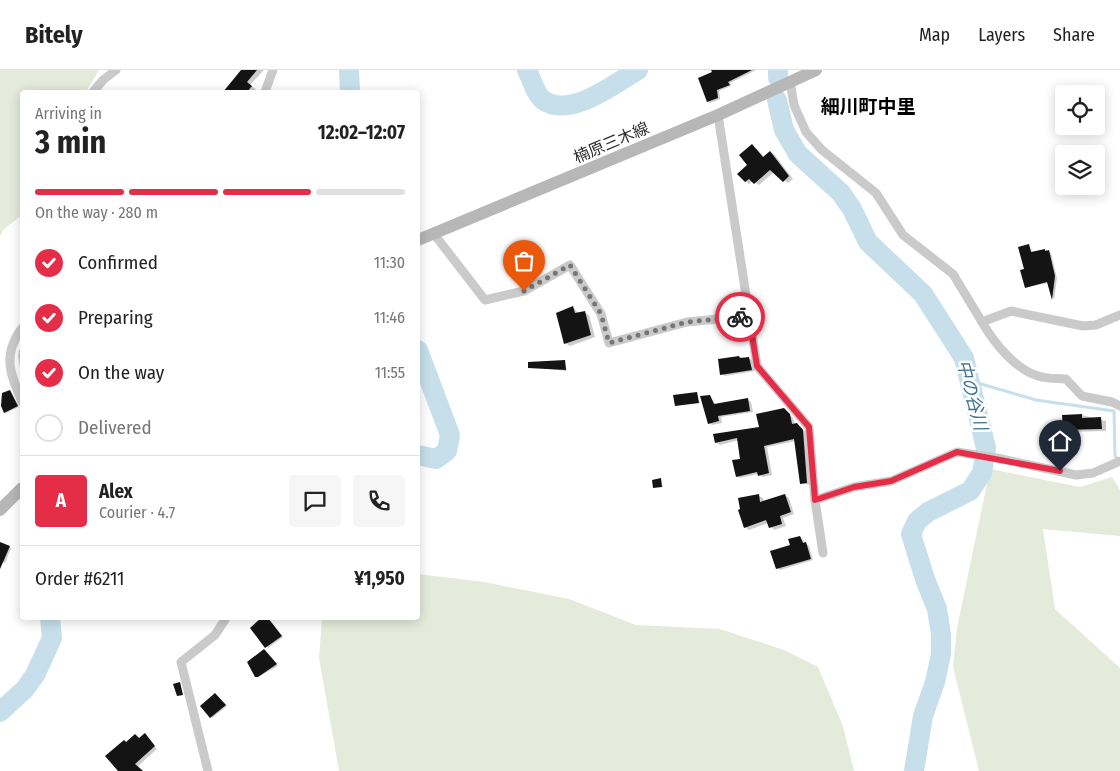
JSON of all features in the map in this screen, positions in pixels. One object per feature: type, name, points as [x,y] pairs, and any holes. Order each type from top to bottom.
[{"type":"main road","name":"楠原三木線","points":[[420,239],[718,115],[816,70]]},
{"type":"main road","points":[[0,510],[20,490]]},
{"type":"street","points":[[95,90],[103,80],[116,70]]},
{"type":"street","points":[[266,90],[273,70]]},
{"type":"street","points":[[790,81],[794,104],[806,132],[822,150],[876,193],[903,235],[953,274],[989,334],[1023,369],[1041,377],[1066,379],[1082,396],[1112,402],[1120,406]]},
{"type":"street","points":[[718,115],[757,366],[809,427],[815,500],[823,553]]},
{"type":"street","points":[[434,234],[485,300],[524,291],[570,265],[601,314],[609,343],[687,322],[749,316]]},
{"type":"street","points":[[982,322],[1011,310],[1083,326],[1096,325],[1120,315]]},
{"type":"street","points":[[20,331],[13,341],[9,355],[13,380],[20,397]]},
{"type":"street","points":[[815,500],[854,487],[891,481],[957,452],[997,458],[1076,475],[1094,473],[1116,463]]},
{"type":"street","points":[[208,771],[182,662],[214,635],[225,620]]},
{"type":"green space","points":[[0,70],[99,70],[87,90],[20,90],[20,217],[3,230],[0,236]]},
{"type":"green space","points":[[990,469],[1080,487],[1112,477],[1120,490],[1120,536],[1043,529],[1055,609],[1120,668],[1120,771],[979,771],[953,667],[957,628]]},
{"type":"green space","points":[[420,574],[484,582],[569,599],[636,625],[720,629],[784,650],[818,667],[843,726],[854,771],[339,771],[319,658],[322,620],[420,620]]},
{"type":"building","points":[[241,70],[257,70],[247,82],[252,86],[249,90],[225,90]]},
{"type":"building","points":[[711,70],[752,70],[728,82],[730,85],[717,90],[718,98],[707,102],[698,78],[712,72]]},
{"type":"building","points":[[752,144],[763,157],[770,151],[789,176],[783,182],[770,170],[754,184],[749,179],[745,182],[737,174],[747,165],[739,155]]},
{"type":"building","points":[[1029,244],[1031,252],[1049,250],[1055,276],[1052,300],[1047,282],[1025,288],[1020,270],[1024,269],[1018,247]]},
{"type":"building","points":[[573,306],[575,313],[585,311],[591,335],[564,344],[556,313]]},
{"type":"building","points":[[739,356],[740,358],[749,357],[752,370],[720,375],[718,359]]},
{"type":"building","points":[[565,360],[566,370],[528,368],[528,362]]},
{"type":"building","points":[[10,390],[18,406],[4,413],[1,406],[2,393]]},
{"type":"building","points":[[697,392],[699,403],[675,406],[673,395]]},
{"type":"building","points":[[710,395],[714,404],[748,398],[750,411],[718,416],[719,421],[708,424],[700,396]]},
{"type":"building","points":[[784,408],[790,414],[792,424],[797,423],[803,430],[807,483],[800,484],[794,439],[764,446],[769,473],[758,476],[757,472],[736,477],[732,460],[740,459],[737,438],[715,443],[713,434],[759,427],[756,414]]},
{"type":"building","points":[[1082,414],[1082,418],[1101,417],[1102,429],[1063,430],[1062,415]]},
{"type":"building","points":[[661,478],[662,487],[653,488],[652,480]]},
{"type":"building","points":[[759,494],[760,502],[785,494],[791,512],[780,516],[782,524],[769,528],[766,520],[744,528],[738,510],[740,509],[738,498]]},
{"type":"building","points":[[800,536],[803,543],[806,542],[811,559],[776,569],[770,551],[790,545],[788,539]]},
{"type":"building","points":[[0,542],[10,546],[0,569]]},
{"type":"building","points":[[259,620],[270,620],[282,636],[265,648],[250,628]]},
{"type":"building","points":[[264,649],[277,664],[258,677],[255,677],[247,662]]},
{"type":"building","points":[[180,682],[183,695],[177,696],[173,684]]},
{"type":"building","points":[[215,693],[226,705],[210,718],[200,706]]},
{"type":"building","points":[[145,733],[155,746],[135,764],[143,771],[118,771],[105,756],[124,740],[126,742],[135,734],[139,738]]},
{"type":"waterway","points":[[349,70],[350,90]]},
{"type":"waterway","points":[[527,70],[540,98],[554,105],[579,103],[605,91],[638,70]]},
{"type":"waterway","name":"中の谷川","points":[[778,70],[778,78]]},
{"type":"waterway","name":"中の谷川","points":[[777,100],[784,130],[798,154],[841,193],[852,209],[868,242],[923,294],[964,358],[986,448],[982,473],[970,491],[928,512],[917,521],[911,534],[925,579],[937,609],[941,634],[941,654],[935,682],[923,716],[914,771]]},
{"type":"waterway","points":[[420,355],[450,435],[447,451],[436,459],[420,455]]},
{"type":"waterway","points":[[971,381],[1036,400],[1114,411],[1115,456],[1118,459]]},
{"type":"waterway","points":[[0,712],[25,689],[35,675],[52,638],[50,620]]},
{"type":"way so far","points":[[524,291],[570,265],[601,314],[609,343],[687,322],[740,317]]},
{"type":"district","name":"細川町中里","points":[[868,106]]},
{"type":"route","points":[[740,317],[749,316],[757,366],[771,384],[796,409],[809,427],[815,500],[854,487],[891,481],[957,452],[1060,471]]}]
